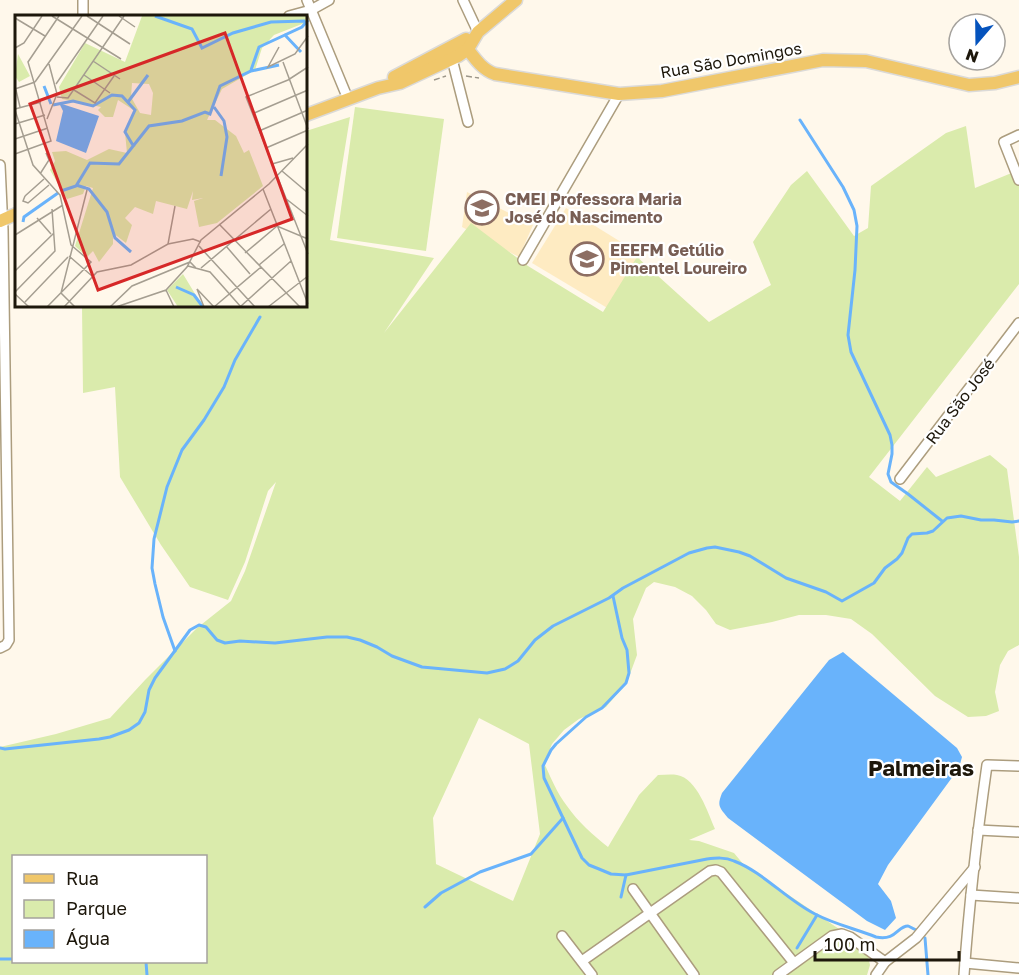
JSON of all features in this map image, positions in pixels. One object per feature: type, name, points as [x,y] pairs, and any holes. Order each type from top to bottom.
[{"type":"main road","points":[[308,114],[378,88],[400,83],[451,54],[458,56],[478,32],[516,0]]},
{"type":"main road","name":"Rua São Domingos","points":[[465,46],[487,72],[619,94],[662,91],[823,60],[866,61],[969,85],[995,83],[1019,77]]},
{"type":"main road","points":[[1,220],[15,214]]},
{"type":"street","points":[[291,15],[309,5],[329,0]]},
{"type":"street","points":[[463,0],[478,32]]},
{"type":"street","points":[[309,5],[348,99]]},
{"type":"street","points":[[451,54],[468,123]]},
{"type":"street","points":[[523,260],[619,94]]},
{"type":"street","points":[[1019,135],[1004,142],[1019,180]]},
{"type":"street","points":[[0,165],[4,555],[9,640],[0,648]]},
{"type":"street","name":"Rua São José","points":[[900,479],[1019,323]]},
{"type":"street","points":[[964,975],[978,830],[987,765],[1019,766]]},
{"type":"street","points":[[978,830],[1019,832]]},
{"type":"street","points":[[876,975],[885,962],[916,938],[975,866]]},
{"type":"street","points":[[582,961],[710,871],[716,870],[721,872],[794,963]]},
{"type":"street","points":[[633,889],[694,975]]},
{"type":"street","points":[[971,895],[1019,898]]},
{"type":"street","points":[[778,975],[832,936],[842,934],[850,937],[885,962]]},
{"type":"street","points":[[562,936],[592,975]]},
{"type":"street","points":[[965,963],[1019,968]]},
{"type":"shaded area","name":"CMEI Professora Maria José do Nascimento","points":[[467,192],[533,225],[519,257],[462,227]]},
{"type":"shaded area","name":"EEEFM Getúlio Pimentel Loureiro","points":[[566,208],[642,255],[609,309],[532,263]]},
{"type":"green space","points":[[355,107],[444,119],[426,251],[337,238]]},
{"type":"green space","points":[[350,117],[330,240],[434,258],[384,333],[471,223],[528,266],[603,312],[637,257],[709,322],[771,285],[753,242],[791,185],[807,171],[854,236],[868,228],[871,186],[946,133],[966,126],[975,188],[1014,172],[1019,181],[1019,284],[869,477],[900,501],[927,467],[936,477],[990,455],[1007,469],[1019,557],[1019,645],[1008,651],[1000,665],[995,692],[999,711],[986,716],[968,717],[935,696],[872,634],[851,619],[826,615],[799,615],[730,630],[716,624],[692,596],[675,587],[654,582],[646,588],[633,619],[637,655],[627,682],[606,707],[579,719],[564,730],[552,744],[544,763],[557,791],[571,812],[608,847],[639,795],[658,775],[675,775],[684,778],[690,782],[701,797],[715,829],[689,840],[699,841],[734,853],[744,865],[842,931],[859,937],[865,943],[870,965],[867,975],[0,975],[0,747],[110,718],[197,628],[231,601],[245,571],[276,482],[268,491],[245,562],[228,600],[190,587],[161,545],[120,477],[115,387],[83,393],[82,308],[308,308],[308,130]],"holes":[[[479,718],[529,744],[540,834],[513,901],[436,864],[433,818]]]},
{"type":"water","points":[[843,652],[957,748],[962,757],[959,768],[888,865],[878,884],[891,901],[896,918],[885,930],[867,921],[728,818],[719,804],[722,793],[829,660]]},
{"type":"waterway","points":[[800,120],[843,187],[854,210],[857,226],[855,270],[848,335],[851,352],[890,435],[892,454],[888,474],[891,482],[942,521]]},
{"type":"waterway","points":[[175,651],[163,617],[152,568],[154,539],[167,487],[182,450],[224,387],[235,360],[260,317]]},
{"type":"waterway","points":[[0,748],[99,739],[129,730],[139,723],[145,712],[149,690],[155,678],[190,630],[199,625],[206,627],[217,640],[225,643],[240,641],[275,643],[347,637],[360,640],[392,656],[422,667],[487,673],[505,669],[518,661],[535,640],[553,626],[609,598],[623,588],[689,553],[715,547],[739,552],[750,556],[786,578],[826,592],[842,601],[874,583],[885,568],[902,553],[912,534],[933,531],[947,518],[961,516],[981,520],[1019,521]]},
{"type":"waterway","points":[[613,596],[622,638],[627,650],[629,673],[626,683],[602,708],[586,717],[556,744],[543,766],[544,778],[582,858],[589,865],[611,874],[626,875],[707,859],[727,859],[745,866],[805,908],[837,924],[883,938],[908,926],[917,930]]},
{"type":"waterway","points":[[425,907],[441,893],[480,872],[531,854],[563,818]]},
{"type":"waterway","points":[[621,897],[626,875]]},
{"type":"waterway","points":[[797,948],[817,915]]},
{"type":"waterway","points":[[925,938],[928,975]]},
{"type":"waterway","points":[[0,959],[12,959]]},
{"type":"waterway","points":[[146,963],[147,975]]},
{"type":"place","name":"CMEI Professora Maria José do Nascimento","points":[[482,208]]},
{"type":"place","name":"EEEFM Getúlio Pimentel Loureiro","points":[[587,259]]},
{"type":"district","name":"Palmeiras","points":[[921,767]]}]
